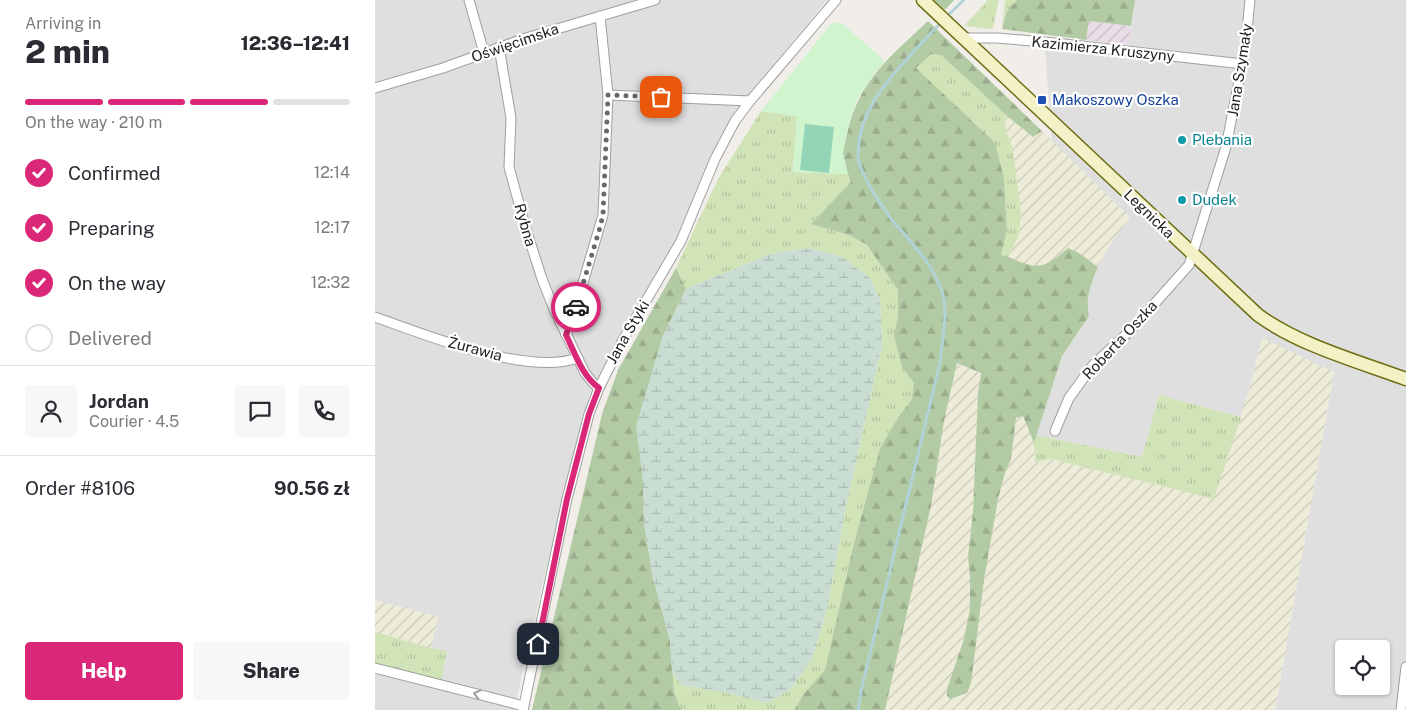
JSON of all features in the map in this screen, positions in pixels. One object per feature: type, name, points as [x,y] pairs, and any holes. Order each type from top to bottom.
[{"type":"main road","name":"Legnicka","points":[[923,0],[1257,315],[1273,326],[1299,339],[1406,379]]},
{"type":"street","points":[[469,0],[484,53]]},
{"type":"street","name":"Oświęcimska","points":[[375,88],[420,76],[499,47],[655,0]]},
{"type":"street","name":"Jana Styki","points":[[523,708],[567,499],[589,414],[599,388],[623,340],[681,241],[721,145],[735,121],[749,101],[836,0]]},
{"type":"street","name":"Jana Szymały","points":[[1192,255],[1226,147],[1243,64],[1250,0]]},
{"type":"street","points":[[566,335],[602,223],[608,95],[600,16]]},
{"type":"street","name":"Kazimierza Kruszyny","points":[[960,35],[1055,43],[1243,64]]},
{"type":"street","name":"Rybna","points":[[499,47],[511,118],[510,172],[537,266],[566,335],[589,379],[599,388]]},
{"type":"street","points":[[608,95],[749,101]]},
{"type":"street","name":"Roberta Oszka","points":[[1055,431],[1069,398],[1093,365],[1132,329],[1189,265],[1192,255]]},
{"type":"street","name":"Żurawia","points":[[375,317],[466,348],[493,355],[524,361],[564,362],[578,358]]},
{"type":"street","points":[[1401,710],[1406,667]]},
{"type":"street","points":[[375,668],[523,708]]},
{"type":"shaded area","points":[[375,0],[827,0],[733,114],[716,146],[682,228],[659,272],[619,337],[589,397],[559,512],[514,710],[375,710]]},
{"type":"shaded area","points":[[1135,0],[1406,0],[1406,710],[1275,710],[1334,372],[1249,390],[1241,417],[1159,395],[1142,457],[1036,435],[1062,356],[1089,316],[1087,306],[1091,282],[1106,251],[1129,217],[1052,143],[1045,49],[1127,59]]},
{"type":"shaded area","points":[[1089,21],[1131,26],[1129,45],[1086,40]]},
{"type":"green space","points":[[934,0],[954,0],[945,10]]},
{"type":"green space","points":[[988,0],[999,0],[993,28],[964,26]]},
{"type":"green space","points":[[1005,0],[1017,0],[1007,11],[1002,29]]},
{"type":"green space","points":[[1017,0],[1135,0],[1131,26],[1089,21],[1086,40],[1002,29],[1007,11]]},
{"type":"green space","points":[[928,21],[1042,131],[1033,137],[1007,116],[941,55],[931,54],[916,68],[995,143],[1004,178],[1007,230],[1001,255],[1036,266],[1058,257],[1068,248],[1079,253],[1098,267],[1088,297],[1089,316],[1062,356],[1034,443],[1023,416],[1016,418],[1011,459],[998,499],[984,580],[971,683],[967,693],[950,699],[947,696],[947,689],[963,642],[970,609],[968,556],[973,512],[978,392],[981,373],[957,363],[944,421],[931,506],[885,710],[794,710],[803,695],[825,670],[853,547],[880,448],[899,416],[912,399],[914,383],[902,367],[894,336],[898,317],[898,290],[867,245],[849,235],[811,224],[851,182],[843,150],[852,115],[859,99],[868,84],[889,58]]},
{"type":"green space","points":[[837,22],[844,25],[885,61],[870,79],[857,100],[849,123],[843,153],[848,174],[793,172],[797,116],[761,111],[831,24]]},
{"type":"green space","points":[[931,54],[941,55],[1007,116],[1005,126],[1013,150],[1021,212],[1019,234],[1008,258],[1000,255],[1007,230],[1004,178],[915,68]]},
{"type":"green space","points":[[761,111],[797,116],[793,172],[848,174],[851,182],[811,224],[849,235],[867,245],[898,290],[898,317],[894,336],[902,367],[915,383],[912,399],[899,416],[880,448],[853,547],[825,670],[803,695],[794,710],[681,710],[674,692],[672,673],[682,685],[768,703],[791,689],[813,656],[827,609],[846,506],[882,345],[880,300],[870,278],[842,257],[809,248],[770,254],[686,289],[676,268],[718,179]]},
{"type":"green space","points":[[1007,116],[1033,136],[1042,131],[1130,217],[1106,251],[1098,267],[1079,253],[1039,267],[1026,265],[1008,258],[1019,234],[1005,126]]},
{"type":"green space","points":[[805,124],[834,127],[829,173],[800,170]]},
{"type":"green space","points":[[809,248],[842,257],[870,278],[880,300],[882,345],[846,506],[827,609],[813,656],[791,689],[768,703],[682,685],[672,673],[670,640],[653,578],[644,523],[643,482],[636,426],[662,338],[686,289],[770,254]]},
{"type":"green space","points":[[676,268],[686,289],[662,338],[643,482],[644,523],[653,578],[670,640],[674,692],[681,710],[532,710],[602,414],[618,370]]},
{"type":"green space","points":[[1262,338],[1334,372],[1275,710],[885,710],[931,506],[944,421],[957,363],[981,373],[978,392],[973,512],[968,556],[970,609],[963,642],[947,689],[980,614],[998,499],[1011,459],[1016,418],[1023,416],[1034,443],[1035,462],[1051,459],[1214,499],[1249,390]]},
{"type":"green space","points":[[1159,395],[1241,417],[1214,499],[1051,459],[1035,462],[1034,443],[1036,435],[1142,457]]},
{"type":"green space","points":[[375,600],[438,616],[431,648],[375,632]]},
{"type":"green space","points":[[375,632],[447,651],[441,681],[375,664]]},
{"type":"waterway","points":[[946,17],[964,0]]},
{"type":"waterway","points":[[858,710],[940,363],[945,311],[943,295],[934,274],[922,255],[877,199],[862,172],[858,157],[859,142],[867,115],[880,91],[942,22]]},
{"type":"way so far","points":[[576,307],[603,215],[608,95],[661,97]]},
{"type":"place","name":"Makoszowy Oszka","points":[[1042,100]]},
{"type":"place","name":"Plebania","points":[[1182,140]]},
{"type":"place","name":"Dudek","points":[[1182,200]]},
{"type":"route","points":[[538,644],[567,499],[589,414],[599,388],[593,384],[585,373],[566,335],[576,307]]}]
